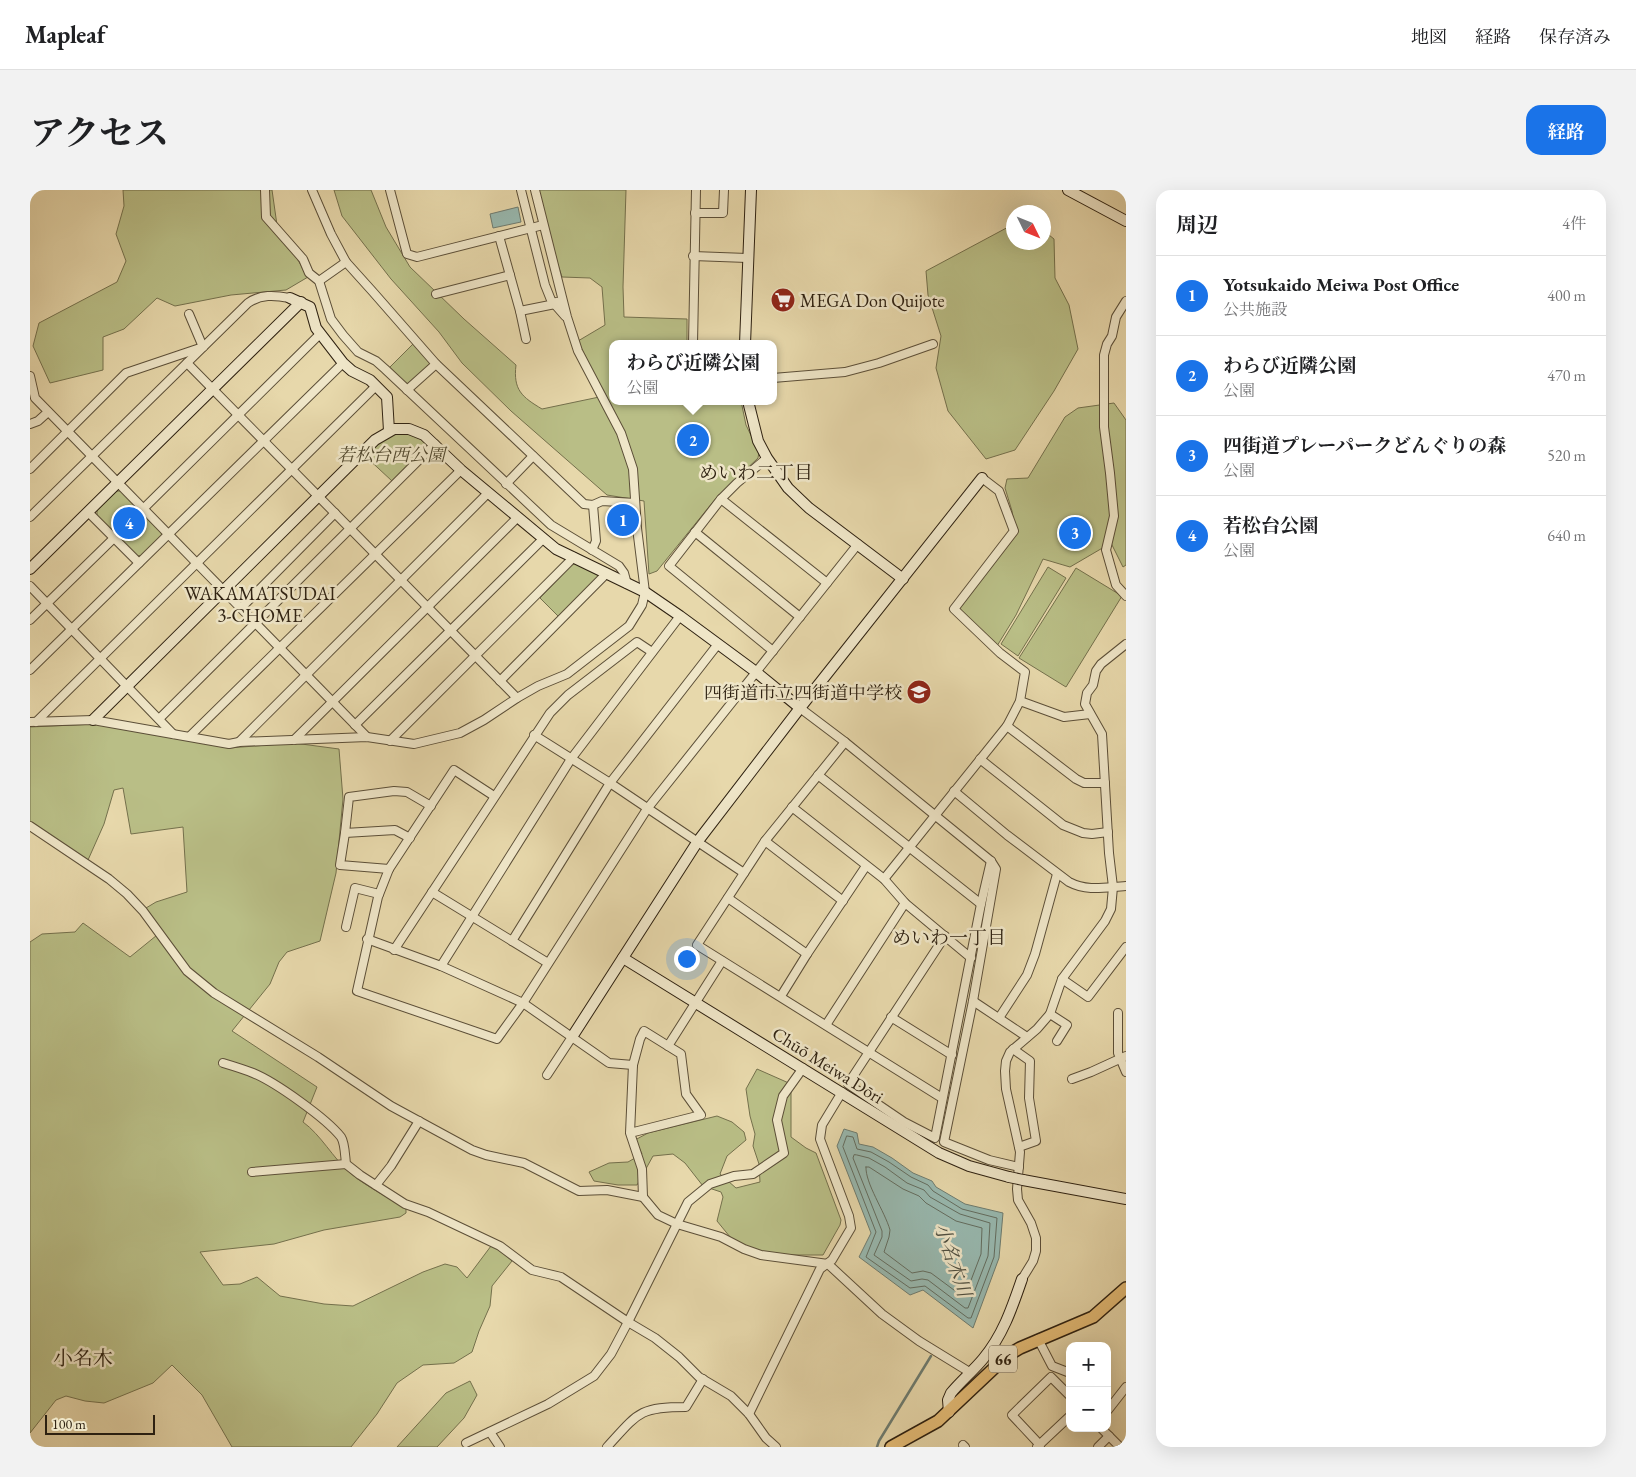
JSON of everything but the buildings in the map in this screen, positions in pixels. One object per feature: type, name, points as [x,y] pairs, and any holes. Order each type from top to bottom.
[{"type":"main road","name":"66","points":[[891,1447],[938,1421],[950,1412],[1008,1355],[1038,1339],[1093,1317],[1101,1312],[1126,1288]]},
{"type":"street","points":[[266,190],[266,217],[303,259],[310,273],[319,281],[331,319],[358,352],[376,361],[552,526],[618,566],[624,573],[627,584]]},
{"type":"street","points":[[312,190],[331,234],[346,262],[436,364],[584,504],[593,505],[602,501],[635,503]]},
{"type":"street","points":[[390,190],[407,254],[417,257],[543,225]]},
{"type":"street","points":[[521,190],[545,285],[551,300],[567,317]]},
{"type":"street","points":[[33,722],[93,720],[190,736],[222,744],[367,737],[390,742],[414,744],[460,734],[538,686],[567,674],[629,626],[642,605],[645,592],[633,469],[621,433],[578,351],[567,317],[535,190]]},
{"type":"street","points":[[692,340],[696,190]]},
{"type":"street","points":[[695,213],[723,213],[724,190]]},
{"type":"street","points":[[745,340],[751,190]]},
{"type":"street","points":[[1068,190],[1126,221]]},
{"type":"street","points":[[500,236],[526,339]]},
{"type":"street","points":[[693,256],[747,258]]},
{"type":"street","points":[[319,281],[346,262]]},
{"type":"street","points":[[436,294],[510,275]]},
{"type":"street","points":[[30,517],[248,303],[256,298],[274,295],[290,298],[310,308],[316,328],[343,363],[352,371],[370,380],[387,397],[389,431]]},
{"type":"street","points":[[520,311],[555,304],[562,298]]},
{"type":"street","points":[[30,569],[301,302]]},
{"type":"street","points":[[1126,303],[1116,317],[1112,336],[1106,344],[1104,355],[1104,427],[1114,516],[1106,550],[1116,585],[1126,596]]},
{"type":"street","points":[[189,314],[203,347]]},
{"type":"street","points":[[143,509],[320,334]]},
{"type":"street","points":[[777,378],[845,372],[879,364],[933,344]]},
{"type":"street","points":[[30,469],[126,373],[203,347]]},
{"type":"street","points":[[187,363],[517,698]]},
{"type":"street","points":[[30,670],[343,363]]},
{"type":"street","points":[[407,390],[436,364]]},
{"type":"street","points":[[30,376],[35,398],[48,412],[367,737]]},
{"type":"street","points":[[33,722],[376,386]]},
{"type":"street","points":[[749,405],[758,441],[767,458],[788,488],[809,508],[903,579]]},
{"type":"street","points":[[30,424],[38,422],[48,412]]},
{"type":"street","points":[[93,720],[375,440],[389,431],[401,429],[424,435],[461,470],[556,549],[574,556],[645,592],[680,616],[756,672],[845,742],[991,861],[996,868],[974,1001],[944,1142],[989,1160],[1019,1167]]},
{"type":"street","points":[[159,719],[434,444]]},
{"type":"street","points":[[506,484],[533,456]]},
{"type":"street","points":[[767,458],[721,499],[669,566],[773,651]]},
{"type":"street","points":[[190,736],[461,470]]},
{"type":"street","points":[[546,1075],[698,841],[800,708],[982,478],[999,491],[1014,531],[954,609],[1000,653],[1025,672],[1020,701],[1007,726],[884,879]]},
{"type":"street","points":[[239,742],[488,493]]},
{"type":"street","points":[[721,499],[827,583]]},
{"type":"street","points":[[592,550],[596,541],[593,505]]},
{"type":"street","points":[[88,512],[139,563]]},
{"type":"street","points":[[241,608],[334,513]]},
{"type":"street","points":[[294,740],[517,518]]},
{"type":"street","points":[[696,532],[800,617]]},
{"type":"street","points":[[30,620],[114,538]]},
{"type":"street","points":[[355,724],[543,539]]},
{"type":"street","points":[[494,796],[454,770],[389,869],[379,894],[367,939],[357,991],[498,1039],[647,809],[858,544]]},
{"type":"street","points":[[390,742],[574,556]]},
{"type":"street","points":[[500,681],[607,573]]},
{"type":"street","points":[[30,586],[174,734]]},
{"type":"street","points":[[441,966],[571,759],[680,616]]},
{"type":"street","points":[[394,950],[550,713],[568,696],[637,642],[652,652]]},
{"type":"street","points":[[512,941],[610,783],[718,644]]},
{"type":"street","points":[[950,1412],[948,1400],[951,1393],[971,1373],[1001,1334],[1022,1279],[1033,1260],[1036,1250],[1036,1238],[1031,1223],[1018,1200],[1019,1148],[1006,1089],[1006,1061],[1013,1049],[1037,1029],[1050,1014],[1062,979],[1111,909],[1113,887],[1102,734],[1085,704],[1087,693],[1093,685],[1096,671],[1101,664],[1126,644]]},
{"type":"street","points":[[1020,701],[1064,717],[1090,714]]},
{"type":"street","points":[[1007,726],[1076,779],[1093,784],[1105,783]]},
{"type":"street","points":[[534,736],[610,783],[744,874]]},
{"type":"street","points":[[845,742],[765,842],[697,945],[942,1098]]},
{"type":"street","points":[[980,759],[1063,825],[1082,833],[1108,832]]},
{"type":"street","points":[[818,775],[981,904]]},
{"type":"street","points":[[389,869],[340,865],[349,797],[394,791],[407,792],[431,806]]},
{"type":"street","points":[[954,791],[1057,874],[1076,886],[1094,890],[1126,886]]},
{"type":"street","points":[[792,807],[884,879],[905,903],[971,958]]},
{"type":"street","points":[[30,826],[109,879],[127,894],[143,911],[187,971],[214,993],[391,1106],[472,1150],[524,1163],[579,1191],[607,1190],[644,1197]]},
{"type":"street","points":[[344,833],[395,830],[410,838]]},
{"type":"street","points":[[765,842],[843,901]]},
{"type":"street","points":[[945,936],[848,1084],[904,1122],[935,1138],[991,861]]},
{"type":"street","points":[[781,996],[866,866]]},
{"type":"street","points":[[998,1018],[1027,975],[1035,954],[1057,874]]},
{"type":"street","points":[[346,927],[355,888],[379,894]]},
{"type":"street","points":[[432,892],[548,963]]},
{"type":"street","points":[[728,898],[807,954]]},
{"type":"street","points":[[826,1025],[905,903]]},
{"type":"street","points":[[367,939],[441,966],[523,1003],[609,1062],[633,1065]]},
{"type":"street","points":[[1062,979],[1088,997],[1126,947]]},
{"type":"street","name":"Chūō Meiwa Dōri","points":[[623,958],[939,1153],[969,1166],[1009,1177],[1126,1199]]},
{"type":"street","points":[[668,1046],[722,961]]},
{"type":"street","points":[[974,1001],[1027,1037]]},
{"type":"street","points":[[1118,1013],[1118,1053],[1123,1057],[1126,1072]]},
{"type":"street","points":[[1050,1014],[1066,1025],[1057,1041]]},
{"type":"street","points":[[891,1017],[952,1055]]},
{"type":"street","points":[[630,1133],[701,1115],[686,1094],[681,1054],[644,1031],[633,1065],[630,1133],[642,1169],[644,1197],[658,1215],[677,1224],[721,1237],[744,1249],[761,1255],[828,1264],[882,1314],[918,1341],[971,1373]]},
{"type":"street","points":[[1013,1049],[1030,1062],[1029,1098],[1036,1141],[1019,1148]]},
{"type":"street","points":[[1072,1078],[1092,1072],[1123,1057]]},
{"type":"street","points":[[223,1063],[254,1073],[289,1094],[319,1117],[342,1139],[346,1164]]},
{"type":"street","points":[[466,1443],[548,1404],[594,1376],[611,1354],[688,1202],[710,1184],[734,1176],[752,1174],[784,1153],[777,1120],[783,1096],[803,1068]]},
{"type":"street","points":[[749,1414],[820,1269],[828,1264],[851,1228],[849,1216],[820,1139],[822,1125],[842,1092]]},
{"type":"street","points":[[376,1185],[391,1166],[419,1121]]},
{"type":"street","points":[[252,1172],[346,1164],[405,1204],[428,1212],[500,1246],[532,1270],[561,1277],[655,1338],[703,1379],[731,1396],[749,1414],[766,1438],[776,1447]]},
{"type":"street","points":[[1038,1339],[1052,1366],[1066,1371]]},
{"type":"street","points":[[1066,1392],[1051,1377],[1012,1415],[1038,1446],[1066,1420]]},
{"type":"street","points":[[607,1447],[629,1423],[644,1411],[662,1407],[686,1407],[703,1379]]},
{"type":"street","points":[[1111,1406],[1126,1387]]},
{"type":"street","points":[[490,1432],[500,1447]]},
{"type":"street","points":[[1105,1432],[1120,1447]]},
{"type":"street","points":[[1098,1447],[1109,1436]]},
{"type":"green space","points":[[123,190],[272,190],[277,225],[308,277],[286,290],[231,295],[175,306],[157,298],[124,329],[103,337],[103,370],[50,383],[33,346],[39,323],[117,282],[126,261],[116,234],[124,206]]},
{"type":"green space","points":[[334,190],[371,190],[386,227],[410,267],[464,319],[516,365],[516,381],[520,392],[529,401],[542,409],[604,396],[578,341],[605,325],[602,287],[590,278],[562,277],[546,228],[537,190],[626,190],[624,317],[687,319],[687,340],[609,340],[609,405],[742,405],[746,425],[759,452],[758,458],[717,497],[657,571],[649,574],[644,501],[607,495],[511,411],[462,363],[439,332],[391,279],[342,216]]},
{"type":"green space","points":[[1006,228],[1006,250],[1051,250],[1051,237],[1054,239],[1055,278],[1069,305],[1078,349],[1054,391],[1015,450],[986,459],[948,411],[936,368],[941,336],[928,295],[926,271]]},
{"type":"green space","points":[[413,344],[431,363],[411,384],[405,383],[389,368]]},
{"type":"green space","points":[[1114,403],[1126,420],[1126,565],[1123,567],[1111,543],[1070,567],[1043,559],[1016,615],[997,646],[962,613],[960,608],[1016,535],[1012,511],[1005,488],[1007,479],[1028,478],[1065,417],[1078,408]]},
{"type":"green space","name":"若松台西公園","points":[[404,431],[429,443],[392,481],[364,455],[386,435]]},
{"type":"green space","points":[[117,491],[122,491],[161,532],[162,537],[144,555],[137,556],[97,515],[97,509]]},
{"type":"green space","points":[[577,563],[599,575],[599,577],[560,618],[540,598],[573,564]]},
{"type":"green space","points":[[1048,567],[1066,578],[1018,656],[1001,644]]},
{"type":"green space","points":[[1076,568],[1122,596],[1066,687],[1019,658]]},
{"type":"green space","points":[[96,724],[229,748],[294,743],[339,749],[343,799],[336,873],[320,941],[287,952],[279,962],[270,984],[232,1031],[317,1087],[303,1122],[316,1133],[350,1173],[406,1209],[406,1213],[400,1217],[324,1230],[274,1244],[200,1252],[223,1285],[240,1284],[257,1277],[280,1296],[324,1304],[353,1306],[423,1272],[445,1264],[457,1267],[467,1278],[491,1246],[499,1249],[512,1261],[492,1286],[490,1306],[472,1352],[454,1363],[423,1365],[397,1383],[377,1414],[351,1447],[232,1447],[202,1395],[172,1365],[153,1383],[104,1403],[66,1396],[56,1400],[30,1433],[30,942],[42,934],[75,932],[83,923],[130,957],[162,931],[146,908],[156,902],[187,892],[183,827],[131,834],[123,788],[114,790],[104,824],[88,860],[30,822],[30,727]]},
{"type":"green space","points":[[757,1069],[791,1084],[791,1137],[816,1153],[841,1220],[823,1255],[774,1255],[735,1243],[717,1221],[723,1197],[721,1192],[703,1186],[685,1163],[673,1154],[653,1156],[637,1185],[618,1185],[594,1181],[589,1172],[609,1163],[628,1162],[642,1154],[635,1140],[648,1133],[717,1116],[732,1122],[744,1132],[746,1140],[727,1156],[720,1174],[736,1188],[760,1182],[759,1164],[753,1146],[755,1134],[746,1089]]},
{"type":"green space","points":[[470,1381],[477,1395],[464,1418],[437,1447],[397,1447],[446,1393]]},
{"type":"water","points":[[518,207],[521,222],[493,228],[490,214]]},
{"type":"water","points":[[844,1129],[857,1133],[859,1144],[873,1147],[913,1173],[932,1181],[936,1187],[965,1204],[1003,1213],[999,1258],[973,1328],[923,1290],[910,1295],[859,1257],[871,1233],[837,1146]]},
{"type":"waterway","name":"小名木川","points":[[877,1447],[931,1356]]},
{"type":"place","name":"MEGA Don Quijote","points":[[783,300]]},
{"type":"place","name":"わらび近隣公園","points":[[693,440]]},
{"type":"place","name":"Yotsukaido Meiwa Post Office","points":[[623,520]]},
{"type":"place","name":"若松台公園","points":[[129,523]]},
{"type":"place","name":"四街道プレーパークどんぐりの森","points":[[1075,533]]},
{"type":"place","name":"四街道市立四街道中学校","points":[[919,692]]},
{"type":"district","name":"めいわ二丁目","points":[[756,472]]},
{"type":"district","name":"WAKAMATSUDAI 3-CHOME","points":[[260,604]]},
{"type":"district","name":"めいわ一丁目","points":[[949,937]]},
{"type":"district","name":"小名木","points":[[83,1358]]}]
